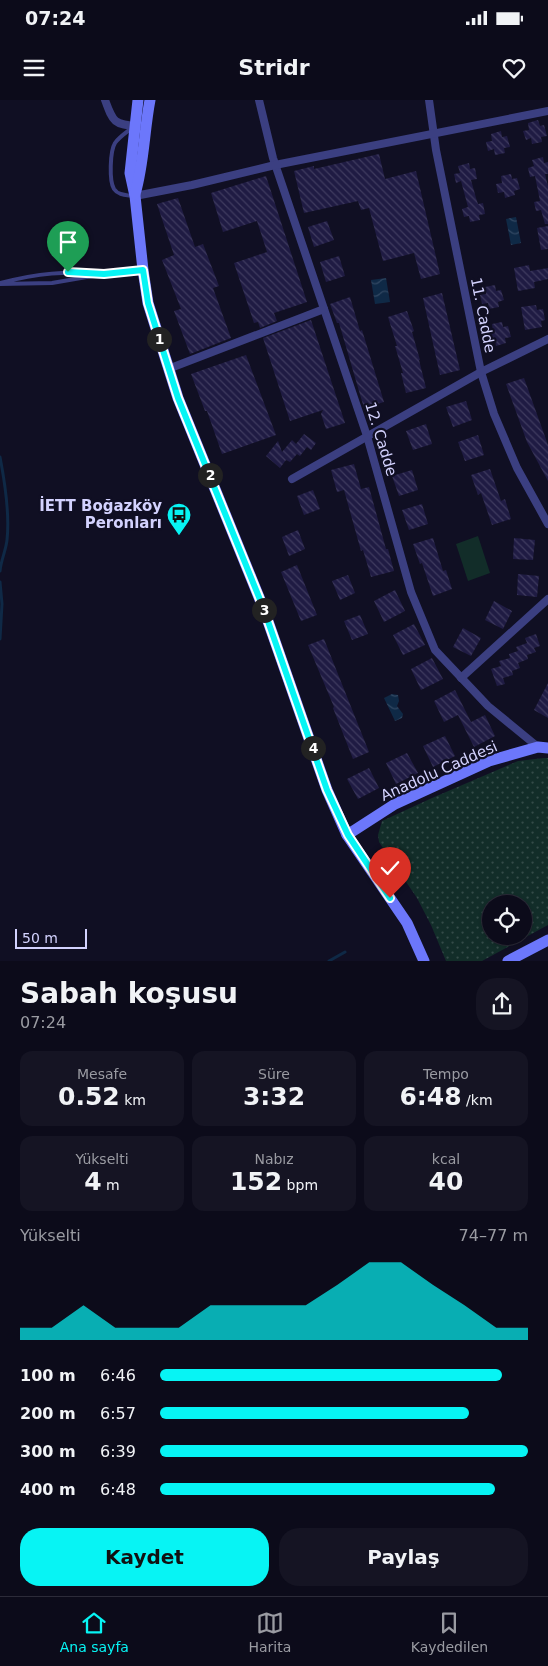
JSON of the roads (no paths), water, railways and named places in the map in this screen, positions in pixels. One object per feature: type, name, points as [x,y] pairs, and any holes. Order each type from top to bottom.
[{"type":"street","points":[[105,100],[115,121],[122,126],[140,126]]},
{"type":"street","points":[[138,100],[141,175],[135,196],[143,270],[148,303],[168,369],[263,607],[327,790],[348,835],[407,923],[424,961]]},
{"type":"street","points":[[140,126],[150,100]]},
{"type":"street","name":"12. Cadde","points":[[259,100],[275,165],[367,436],[411,592],[435,650],[488,706],[543,748]]},
{"type":"street","name":"11. Cadde","points":[[429,100],[481,372],[494,414],[518,468],[548,524]]},
{"type":"street","points":[[135,196],[192,185],[275,165],[548,111]]},
{"type":"street","points":[[168,369],[324,309]]},
{"type":"street","points":[[292,479],[481,372],[548,339]]},
{"type":"street","points":[[461,678],[548,599]]},
{"type":"street","name":"Anadolu Caddesi","points":[[348,835],[404,800],[489,761],[543,748]]},
{"type":"street","points":[[518,959],[548,940]]},
{"type":"lane","points":[[135,196],[120,194],[114,189],[111,180],[111,166],[113,147],[116,141],[140,126]]},
{"type":"lane","points":[[0,284],[52,283],[104,274],[143,270]]},
{"type":"lane","points":[[0,284],[26,276],[51,273],[104,274]]},
{"type":"water","points":[[516,217],[521,243],[511,245],[506,219]]},
{"type":"water","points":[[386,278],[390,302],[375,304],[371,280]]},
{"type":"water","points":[[392,694],[398,695],[399,701],[397,706],[403,714],[402,718],[395,721],[384,698]]},
{"type":"waterway","points":[[0,457],[8,519],[6,544],[0,571]]},
{"type":"waterway","points":[[0,582],[2,604],[0,639]]},
{"type":"waterway","points":[[329,961],[345,952]]},
{"type":"place","name":"İETT Boğazköy Peronları","points":[[179,536]]}]
